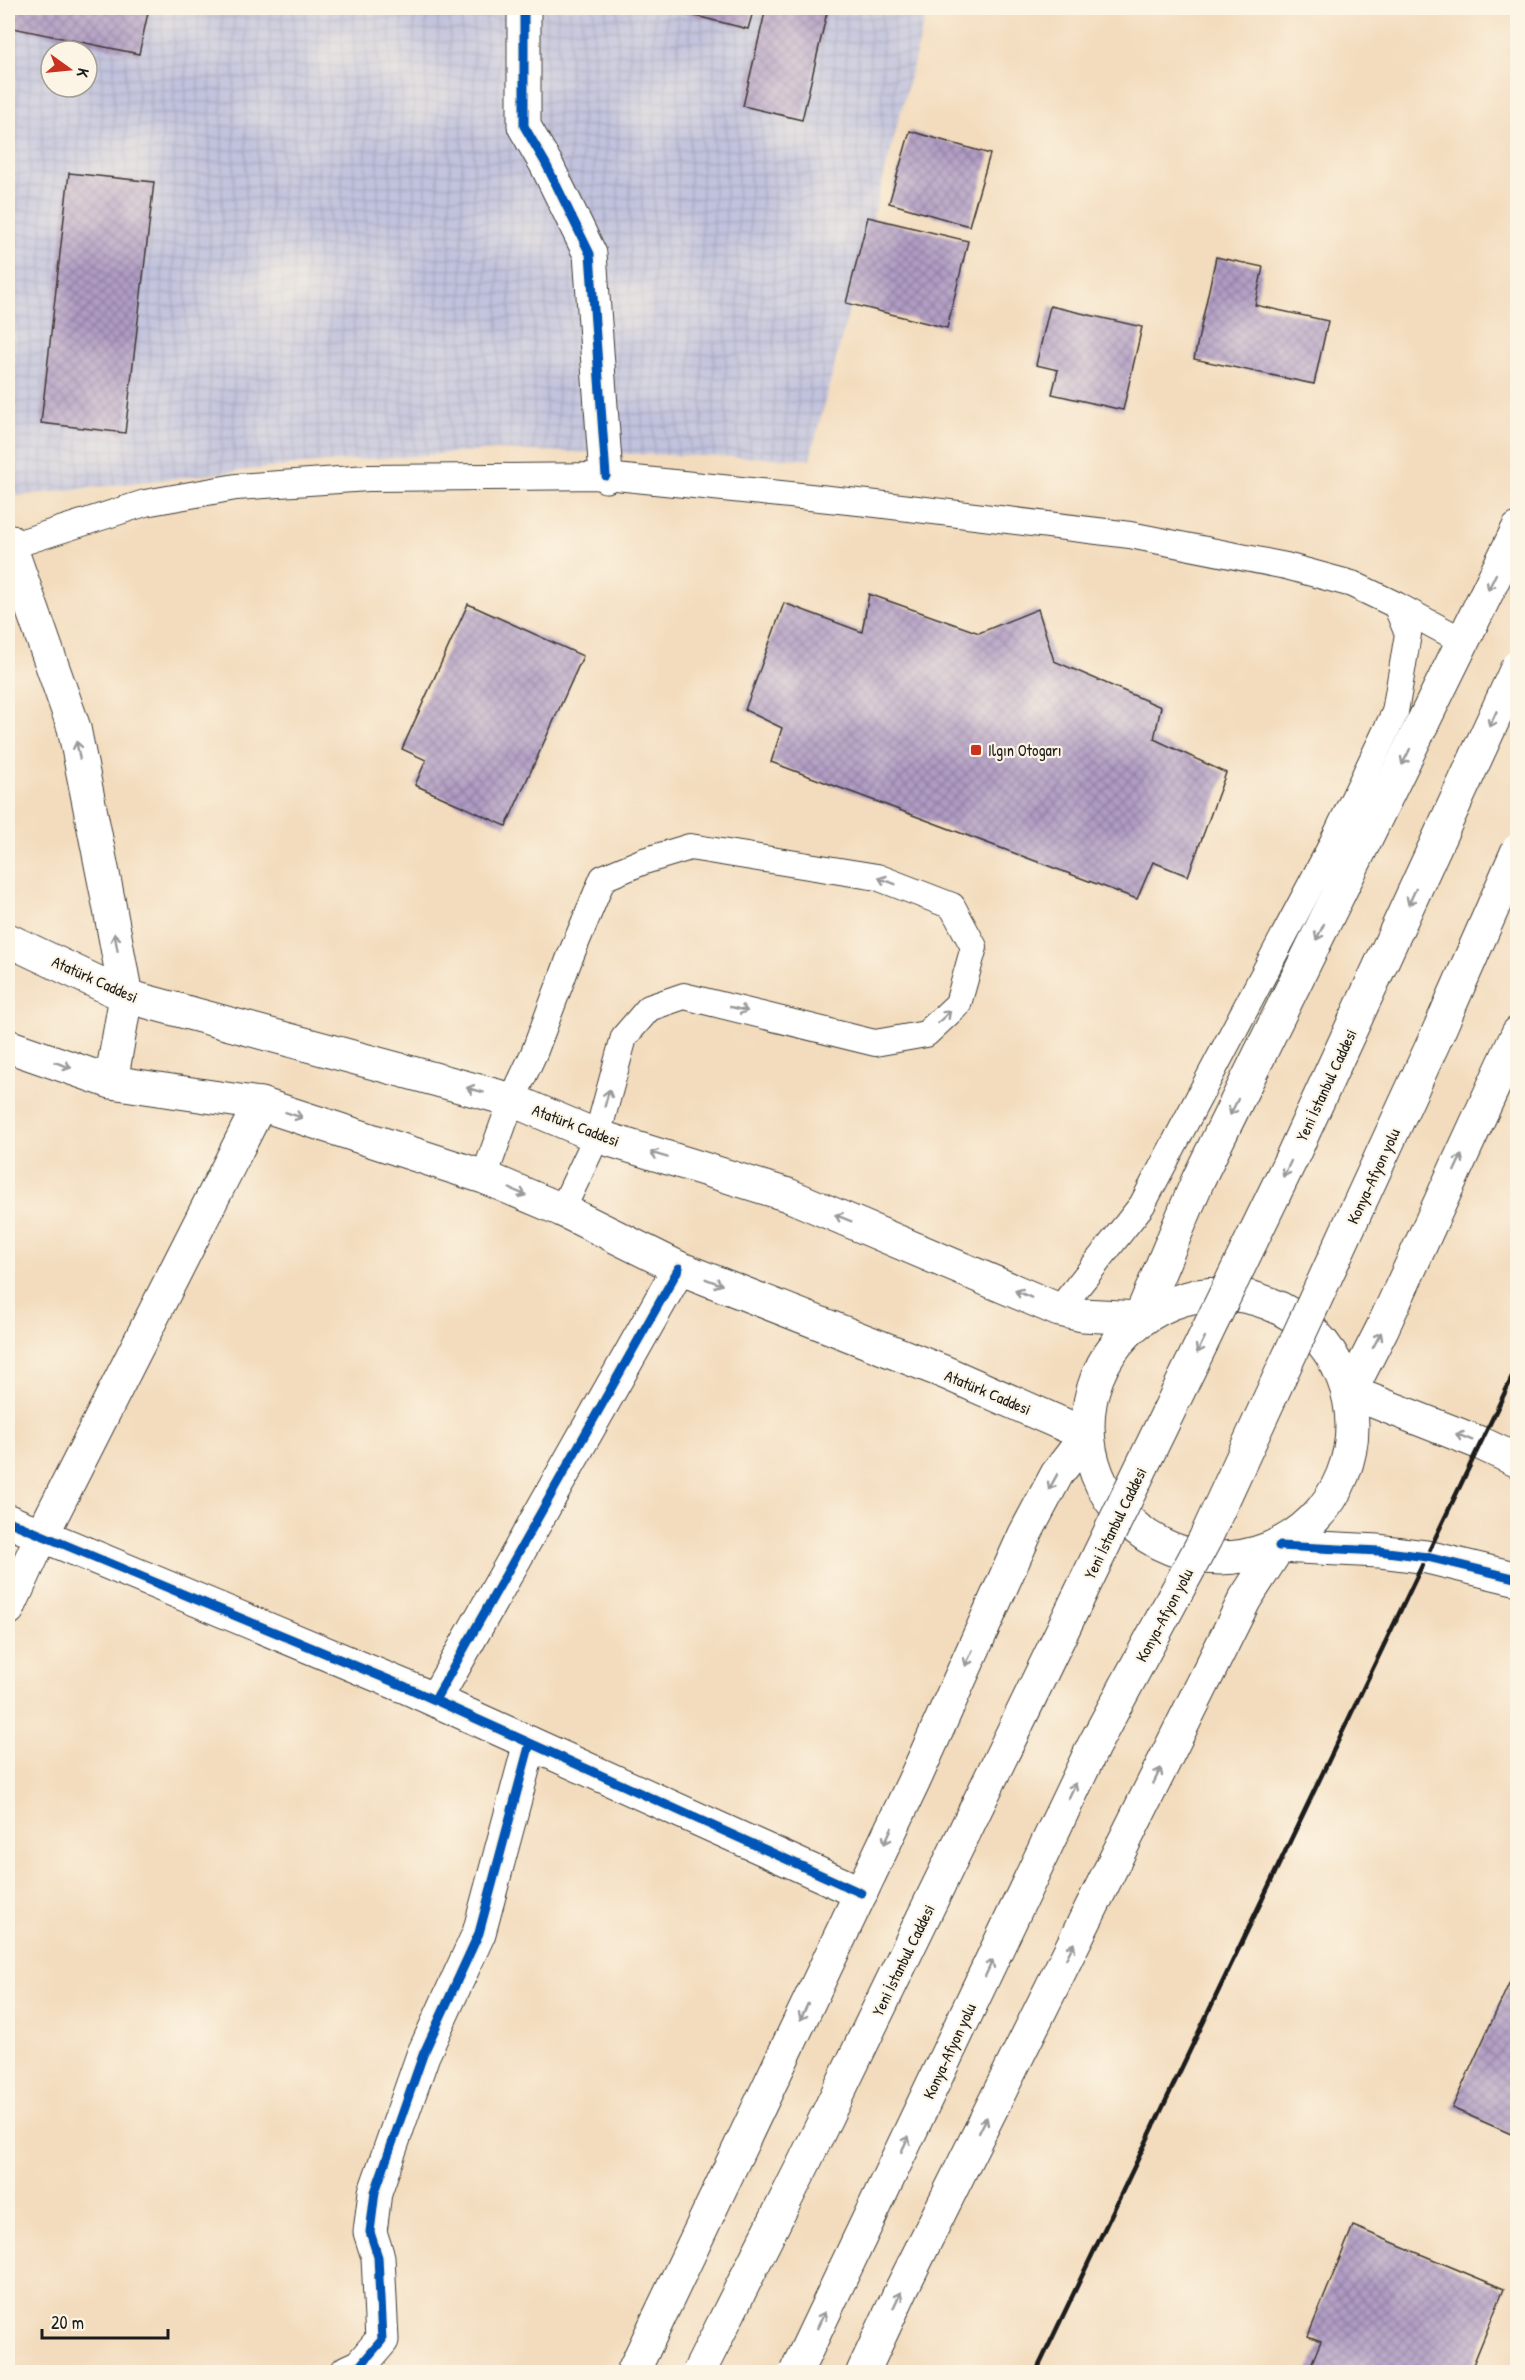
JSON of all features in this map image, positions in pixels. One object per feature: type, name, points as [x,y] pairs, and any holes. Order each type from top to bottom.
[{"type":"main road","points":[[524,8],[524,126],[546,164],[590,254],[606,476]]},
{"type":"main road","points":[[1140,1318],[1198,1180],[1518,529]]},
{"type":"main road","points":[[9,543],[74,728],[126,996],[111,1082]]},
{"type":"main road","name":"Yeni İstanbul Caddesi","points":[[699,2373],[801,2169],[1293,1155],[1518,666]]},
{"type":"main road","name":"Konya-Afyon yolu","points":[[796,2373],[1093,1747],[1210,1528],[1428,1056],[1518,850]]},
{"type":"main road","name":"Atatürk Caddesi","points":[[8,940],[126,996],[512,1100],[597,1136],[788,1195],[1059,1310],[1082,1315],[1140,1318]]},
{"type":"main road","points":[[1350,1392],[1382,1329],[1518,1033]]},
{"type":"main road","name":"Atatürk Caddesi","points":[[8,1046],[111,1082],[260,1104],[484,1177],[562,1210],[679,1268],[944,1372],[1087,1435]]},
{"type":"main road","points":[[8,1609],[42,1535],[260,1104]]},
{"type":"main road","points":[[435,1700],[679,1268]]},
{"type":"main road","points":[[863,2373],[903,2286],[1245,1599],[1279,1546],[1316,1519],[1342,1481],[1353,1437],[1350,1392],[1326,1345],[1288,1310],[1239,1293],[1187,1296],[1140,1318],[1109,1350],[1091,1391],[1087,1435],[1100,1486],[1131,1527],[1140,1533],[1177,1553],[1229,1560],[1279,1546],[1379,1551],[1427,1557],[1518,1579]]},
{"type":"main road","points":[[1350,1392],[1480,1443],[1518,1461]]},
{"type":"main road","points":[[633,2373],[914,1780],[1024,1534],[1057,1474],[1087,1435]]},
{"type":"main road","points":[[8,1521],[435,1700],[861,1893]]},
{"type":"main road","points":[[347,2373],[360,2366],[382,2340],[378,2257],[370,2232],[375,2192],[423,2055],[479,1933],[530,1743]]},
{"type":"lane","points":[[9,543],[145,503],[236,487],[368,478],[606,476],[868,503],[1130,535],[1286,566],[1352,584],[1463,641]]},
{"type":"lane","points":[[1059,1310],[1142,1205],[1328,852],[1395,712],[1408,634],[1396,605]]},
{"type":"lane","points":[[484,1177],[512,1100],[534,1053],[570,957],[603,879],[644,861],[690,847],[877,877],[952,906],[974,947],[958,1004],[926,1034],[875,1043],[684,996],[649,1008],[624,1037],[597,1136],[562,1210]]},
{"type":"shaded area","points":[[8,8],[928,8],[810,459],[495,450],[312,463],[17,496],[8,464]]},
{"type":"building","points":[[8,8],[149,8],[139,54],[99,46],[99,39],[66,39],[8,27]]},
{"type":"building","points":[[664,8],[754,8],[748,29]]},
{"type":"building","points":[[766,8],[828,8],[802,120],[743,106]]},
{"type":"building","points":[[910,131],[990,154],[969,226],[889,203]]},
{"type":"building","points":[[69,173],[154,182],[125,433],[41,423]]},
{"type":"building","points":[[868,217],[968,241],[947,328],[846,303]]},
{"type":"building","points":[[1216,257],[1263,267],[1255,305],[1328,321],[1314,384],[1194,359]]},
{"type":"building","points":[[1050,306],[1142,327],[1123,410],[1052,394],[1058,370],[1036,365]]},
{"type":"building","name":"Ilgın Otogarı","points":[[869,594],[979,633],[1038,609],[1054,661],[1161,707],[1154,739],[1226,773],[1188,876],[1153,862],[1137,899],[771,762],[782,728],[745,710],[784,603],[862,632]]},
{"type":"building","points":[[468,604],[583,656],[506,826],[415,785],[426,760],[402,749]]},
{"type":"building","points":[[1518,1964],[1518,2137],[1452,2108]]},
{"type":"building","points":[[1353,2226],[1504,2289],[1470,2372],[1308,2372],[1321,2341],[1308,2336]]},
{"type":"railway","points":[[1036,2372],[1518,1365]]},
{"type":"cycle path","points":[[524,8],[524,126],[546,164],[590,254],[606,476]]},
{"type":"cycle path","points":[[435,1700],[679,1268]]},
{"type":"cycle path","points":[[8,1521],[406,1687],[861,1893]]},
{"type":"cycle path","points":[[1279,1546],[1379,1551],[1427,1557],[1518,1579]]},
{"type":"cycle path","points":[[347,2372],[360,2366],[382,2340],[378,2257],[370,2232],[375,2192],[423,2055],[479,1933],[530,1743]]},
{"type":"place","name":"Ilgın Otogarı","points":[[976,750]]}]
